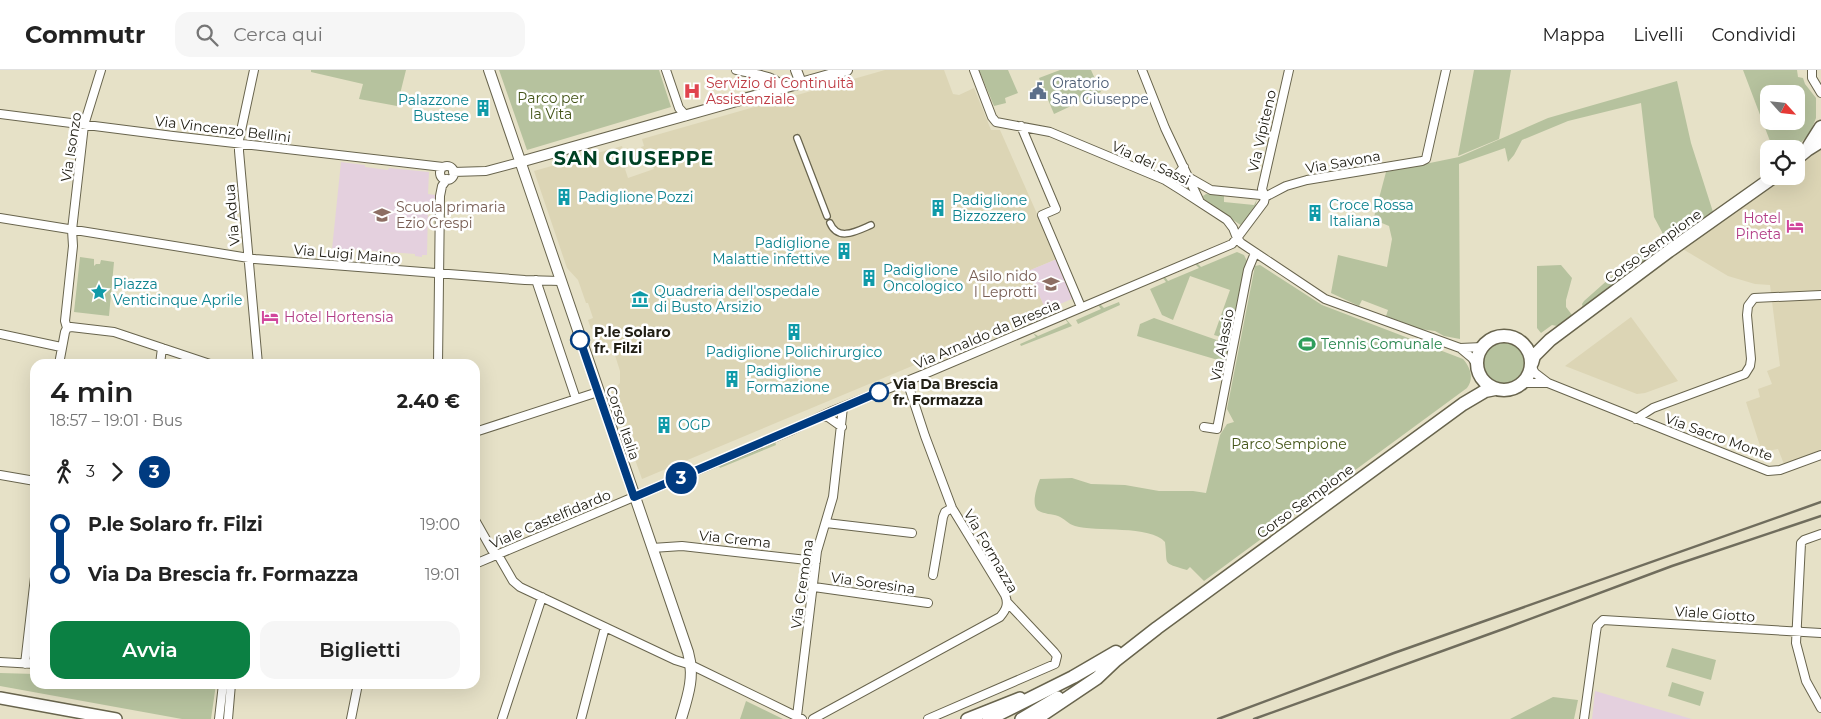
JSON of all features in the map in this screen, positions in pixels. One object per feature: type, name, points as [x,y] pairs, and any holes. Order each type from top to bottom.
[{"type":"main road","points":[[1807,150],[1821,127]]},
{"type":"main road","points":[[1807,150],[1821,141]]},
{"type":"main road","name":"Corso Sempione","points":[[1550,340],[1761,185]]},
{"type":"main road","points":[[1471,398],[1479,370],[1478,356],[1483,347],[1491,340],[1502,336],[1513,338],[1523,344],[1529,352],[1531,365]]},
{"type":"main road","points":[[1523,344],[1550,340]]},
{"type":"main road","points":[[1479,370],[1486,384],[1495,389],[1510,390],[1524,383],[1538,352],[1550,340]]},
{"type":"main road","name":"Corso Sempione","points":[[1036,719],[1097,678],[1116,660],[1157,628],[1471,398],[1485,391],[1495,389]]},
{"type":"main road","name":"Corso Sempione","points":[[989,719],[1072,677],[1157,628]]},
{"type":"main road","points":[[1021,719],[1071,690],[1116,660]]},
{"type":"main road","points":[[967,719],[1072,677]]},
{"type":"main road","points":[[0,698],[112,719]]},
{"type":"street","name":"Via Isonzo","points":[[72,230],[84,125],[101,70]]},
{"type":"street","name":"Via Adua","points":[[254,70],[239,143],[257,359]]},
{"type":"street","name":"Corso Italia","points":[[489,70],[692,665],[687,700]]},
{"type":"street","points":[[666,70],[679,108],[686,116]]},
{"type":"street","points":[[736,70],[773,78],[783,88]]},
{"type":"street","points":[[796,70],[801,83]]},
{"type":"street","points":[[453,172],[486,171],[847,70]]},
{"type":"street","name":"Via dei Sassi","points":[[974,70],[994,121],[1050,132],[1165,180],[1230,224],[1237,238],[1255,253],[1325,299],[1460,348],[1472,358],[1479,370]]},
{"type":"street","points":[[1142,70],[1165,128],[1200,202]]},
{"type":"street","name":"Via Vipiteno","points":[[1266,197],[1262,189],[1289,70]]},
{"type":"street","name":"Via Savona","points":[[1266,197],[1286,186],[1308,180],[1422,161],[1426,158],[1446,70]]},
{"type":"street","points":[[1812,70],[1812,78],[1818,84],[1821,93]]},
{"type":"street","points":[[753,74],[761,81],[765,93]]},
{"type":"street","name":"Via Vincenzo Bellini","points":[[0,114],[443,167]]},
{"type":"street","points":[[1021,126],[1056,209],[1042,215],[1081,307]]},
{"type":"street","points":[[797,138],[827,216]]},
{"type":"street","points":[[447,179],[443,178],[440,174],[443,167],[449,166],[453,172]]},
{"type":"street","points":[[1165,180],[1177,175],[1184,167]]},
{"type":"street","points":[[438,359],[440,196],[442,186],[447,179],[451,178],[453,172]]},
{"type":"street","points":[[1189,177],[1203,187],[1215,191]]},
{"type":"street","points":[[1200,202],[1203,193],[1215,191],[1261,194],[1266,197],[1237,238]]},
{"type":"street","points":[[0,218],[72,230],[73,246],[65,321],[67,328],[60,347],[59,359]]},
{"type":"street","points":[[830,224],[835,231],[843,234],[853,233],[871,225]]},
{"type":"street","name":"Via Luigi Maino","points":[[72,230],[248,258],[438,274],[560,281]]},
{"type":"street","name":"Via Arnaldo da Brescia","points":[[634,497],[830,412],[1232,244],[1237,238]]},
{"type":"street","name":"Via Alassio","points":[[1204,427],[1217,429],[1248,270],[1255,253]]},
{"type":"street","points":[[536,280],[576,399]]},
{"type":"street","name":"Via Sacro Monte","points":[[1636,419],[1653,408],[1745,374],[1750,366],[1751,359],[1748,306],[1754,298],[1821,295]]},
{"type":"street","points":[[67,328],[114,332],[195,359]]},
{"type":"street","points":[[0,334],[60,347]]},
{"type":"street","name":"Via dei Sassi","points":[[1460,348],[1483,347]]},
{"type":"street","points":[[161,359],[162,348]]},
{"type":"street","name":"Via Sacro Monte","points":[[1531,365],[1536,373],[1548,383],[1768,471],[1780,470],[1821,455]]},
{"type":"street","name":"Via Formazza","points":[[813,719],[1000,617],[1008,602],[952,508],[927,444],[908,381]]},
{"type":"street","name":"Via Sacro Monte","points":[[1524,383],[1548,383]]},
{"type":"street","points":[[480,430],[598,392]]},
{"type":"street","name":"Via Cremona","points":[[800,718],[816,561],[819,543],[833,497],[843,407]]},
{"type":"street","points":[[822,416],[828,417],[842,427]]},
{"type":"street","points":[[0,475],[30,481]]},
{"type":"street","name":"Viale Castelfidardo","points":[[480,562],[634,497]]},
{"type":"street","points":[[933,575],[943,517],[945,512],[952,508]]},
{"type":"street","points":[[826,523],[912,533]]},
{"type":"street","points":[[480,529],[515,583],[542,598],[677,661],[692,665],[800,718]]},
{"type":"street","points":[[1821,534],[1804,540],[1801,543],[1796,632],[1796,643],[1803,674],[1821,708]]},
{"type":"street","name":"Via Crema","points":[[652,548],[682,546],[816,561]]},
{"type":"street","name":"Via Soresina","points":[[814,587],[928,603]]},
{"type":"street","points":[[502,719],[542,598]]},
{"type":"street","points":[[928,719],[1054,664],[1057,656],[1008,602]]},
{"type":"street","points":[[25,664],[30,620]]},
{"type":"street","name":"Viale Giotto","points":[[1584,719],[1597,626],[1603,620],[1821,633]]},
{"type":"street","points":[[581,719],[605,627]]},
{"type":"street","points":[[0,662],[30,664]]},
{"type":"street","points":[[219,719],[222,689]]},
{"type":"street","points":[[228,719],[231,689]]},
{"type":"street","points":[[351,719],[357,689]]},
{"type":"street","points":[[682,719],[687,700]]},
{"type":"street","points":[[687,700],[687,719]]},
{"type":"shaded area","points":[[885,70],[944,70],[953,94],[959,95],[974,88],[991,130],[1000,130],[1057,259],[1028,271],[1046,310],[642,479],[611,393],[620,383],[620,371],[613,349],[603,352],[596,328],[591,329],[588,320],[593,318],[588,303],[586,303],[578,280],[567,268],[534,171],[622,146],[628,167],[625,169],[628,178],[654,169],[651,159],[645,160],[641,147],[644,146],[642,139]]},
{"type":"shaded area","points":[[1821,147],[1821,450],[1784,464],[1778,449],[1762,452],[1746,402],[1760,397],[1758,389],[1772,384],[1767,371],[1780,366],[1770,285],[1755,284],[1728,276],[1681,248],[1768,185],[1805,185],[1805,161]]},
{"type":"shaded area","name":"Scuola primaria Ezio Crespi","points":[[341,162],[388,170],[389,168],[429,172],[428,194],[435,195],[434,209],[428,210],[427,255],[422,255],[422,257],[415,256],[415,254],[349,249],[347,260],[331,259]]},
{"type":"shaded area","name":"Asilo nido I Leprotti","points":[[1057,259],[1074,298],[1046,310],[1028,271]]},
{"type":"shaded area","points":[[1631,317],[1678,381],[1637,394],[1565,366]]},
{"type":"shaded area","points":[[1595,691],[1692,719],[1592,719]]},
{"type":"green space","points":[[311,70],[406,70],[397,106],[359,99],[363,84],[311,72]]},
{"type":"green space","name":"Parco per la Vita","points":[[499,70],[659,70],[671,107],[527,150]]},
{"type":"green space","points":[[979,70],[1008,70],[1018,93],[1005,98],[1006,103],[994,106]]},
{"type":"green space","points":[[1060,70],[1091,70],[1101,92],[1054,114],[1039,78]]},
{"type":"green space","points":[[1474,70],[1511,70],[1499,139],[1458,156]]},
{"type":"green space","points":[[1743,70],[1797,70],[1798,77],[1803,78],[1805,84],[1816,98],[1816,118],[1810,133],[1803,140],[1770,140],[1766,130],[1805,130],[1805,85],[1760,85],[1760,115]]},
{"type":"green space","points":[[1677,81],[1691,143],[1713,212],[1583,308],[1582,304],[1584,301],[1637,254],[1658,242],[1662,237],[1662,232],[1654,217],[1641,103],[1568,121],[1522,140],[1508,162],[1505,148],[1459,164],[1460,339],[1444,336],[1435,331],[1420,329],[1386,316],[1388,310],[1362,300],[1359,306],[1331,293],[1338,255],[1387,267],[1392,239],[1389,226],[1377,221],[1374,217],[1386,172],[1459,157],[1548,118]]},
{"type":"green space","points":[[1206,194],[1224,196],[1224,202],[1254,205],[1257,199],[1255,207],[1242,226],[1204,200],[1203,196]]},
{"type":"green space","points":[[1237,252],[1244,255],[1247,261],[1231,340],[1214,335],[1230,290],[1190,276],[1173,320],[1162,315],[1150,289],[1166,282],[1163,278],[1165,277],[1168,281],[1199,268],[1195,264],[1197,263],[1201,267]]},
{"type":"green space","points":[[80,257],[94,259],[94,266],[100,264],[101,260],[114,262],[109,316],[74,312]]},
{"type":"green space","name":"Parco Sempione","points":[[1260,265],[1322,305],[1463,359],[1471,374],[1469,385],[1204,581],[1190,567],[1187,570],[1169,564],[1166,559],[1165,542],[1158,537],[1136,531],[1075,526],[1056,515],[1043,513],[1036,509],[1035,496],[1040,479],[1072,478],[1091,484],[1125,485],[1159,491],[1206,493],[1220,435],[1227,424],[1234,422],[1227,409],[1255,266]]},
{"type":"green space","points":[[1561,265],[1572,278],[1566,307],[1572,315],[1557,326],[1552,325],[1541,333],[1537,328],[1537,266]]},
{"type":"green space","points":[[1119,302],[1120,305],[1078,324],[1076,320],[1101,309],[1098,305],[1100,304],[1104,308]]},
{"type":"green space","points":[[1154,318],[1231,345],[1228,363],[1137,336],[1140,324]]},
{"type":"green space","points":[[1065,319],[1072,326],[1021,346],[1020,344],[1036,337],[1033,333],[1038,336],[1068,323]]},
{"type":"green space","points":[[1504,341],[1517,345],[1523,351],[1527,364],[1523,377],[1517,383],[1504,387],[1491,383],[1485,377],[1481,364],[1485,351],[1491,345]]},
{"type":"green space","points":[[775,442],[776,445],[720,468],[719,466]]},
{"type":"green space","points":[[1672,648],[1716,660],[1711,680],[1666,667]]},
{"type":"green space","points":[[0,673],[30,674],[30,689],[215,689],[211,719],[182,719],[0,686]]},
{"type":"green space","points":[[1672,682],[1704,692],[1700,706],[1668,696]]},
{"type":"green space","points":[[1553,697],[1578,700],[1574,719],[1510,719]]},
{"type":"green space","points":[[746,701],[783,719],[740,719]]},
{"type":"railway","points":[[1218,719],[1394,653],[1821,502]]},
{"type":"railway","points":[[1254,719],[1672,566],[1821,516]]},
{"type":"bus line","name":"3","points":[[580,340],[634,497],[879,392]]},
{"type":"place","name":"Servizio di Continuità Assistenziale","points":[[692,91]]},
{"type":"place","name":"Oratorio San Giuseppe","points":[[1038,91]]},
{"type":"place","name":"Palazzone Bustese","points":[[483,108]]},
{"type":"place","name":"Padiglione Pozzi","points":[[564,197]]},
{"type":"place","name":"Padiglione Bizzozzero","points":[[938,208]]},
{"type":"place","name":"Croce Rossa Italiana","points":[[1315,213]]},
{"type":"place","name":"Scuola primaria Ezio Crespi","points":[[382,215]]},
{"type":"place","name":"Hotel Pineta","points":[[1795,226]]},
{"type":"place","name":"Padiglione Malattie infettive","points":[[844,251]]},
{"type":"place","name":"Padiglione Oncologico","points":[[869,278]]},
{"type":"place","name":"Asilo nido I Leprotti","points":[[1051,284]]},
{"type":"place","name":"Piazza Venticinque Aprile","points":[[99,292]]},
{"type":"place","name":"Quadreria dell'ospedale di Busto Arsizio","points":[[640,299]]},
{"type":"place","name":"Hotel Hortensia","points":[[270,317]]},
{"type":"place","name":"Padiglione Polichirurgico","points":[[794,332]]},
{"type":"place","name":"P.le Solaro fr. Filzi","points":[[580,340]]},
{"type":"place","name":"Tennis Comunale","points":[[1307,344]]},
{"type":"place","name":"Padiglione Formazione","points":[[732,379]]},
{"type":"place","name":"Via Da Brescia fr. Formazza","points":[[879,392]]},
{"type":"place","name":"OGP","points":[[664,425]]},
{"type":"district","name":"SAN GIUSEPPE","points":[[634,158]]}]
